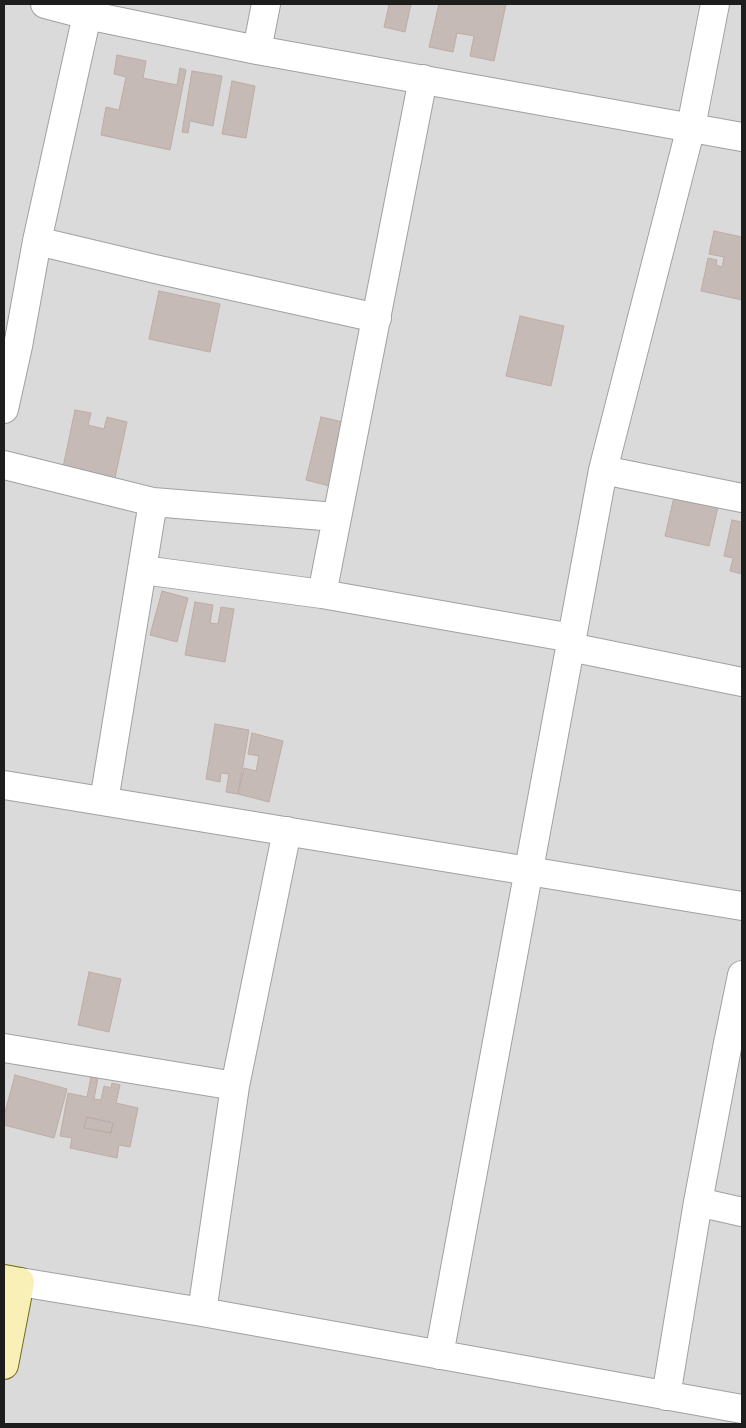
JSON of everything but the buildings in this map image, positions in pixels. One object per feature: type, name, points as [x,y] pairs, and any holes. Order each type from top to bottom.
[{"type":"main road","points":[[4,1365],[12,1281]]},
{"type":"street","points":[[45,4],[257,50],[742,137]]},
{"type":"street","points":[[257,50],[266,4]]},
{"type":"street","points":[[439,1355],[603,470],[691,127],[715,4]]},
{"type":"street","points":[[4,409],[11,345],[37,241],[86,14]]},
{"type":"street","points":[[322,594],[423,79]]},
{"type":"street","points":[[37,241],[377,318]]},
{"type":"street","points":[[4,465],[153,502],[336,518]]},
{"type":"street","points":[[603,470],[742,498]]},
{"type":"street","points":[[104,801],[153,502]]},
{"type":"street","points":[[143,570],[322,594],[571,642],[742,682]]},
{"type":"street","points":[[4,785],[742,906]]},
{"type":"street","points":[[202,1312],[235,1086],[287,831]]},
{"type":"street","points":[[666,1396],[698,1202],[734,1049],[742,975]]},
{"type":"street","points":[[4,1048],[235,1086]]},
{"type":"street","points":[[698,1202],[742,1212]]},
{"type":"street","points":[[12,1281],[202,1312],[666,1396],[710,1414],[742,1409]]},
{"type":"shaded area","points":[[4,4],[742,4],[742,1424],[4,1424]]}]
